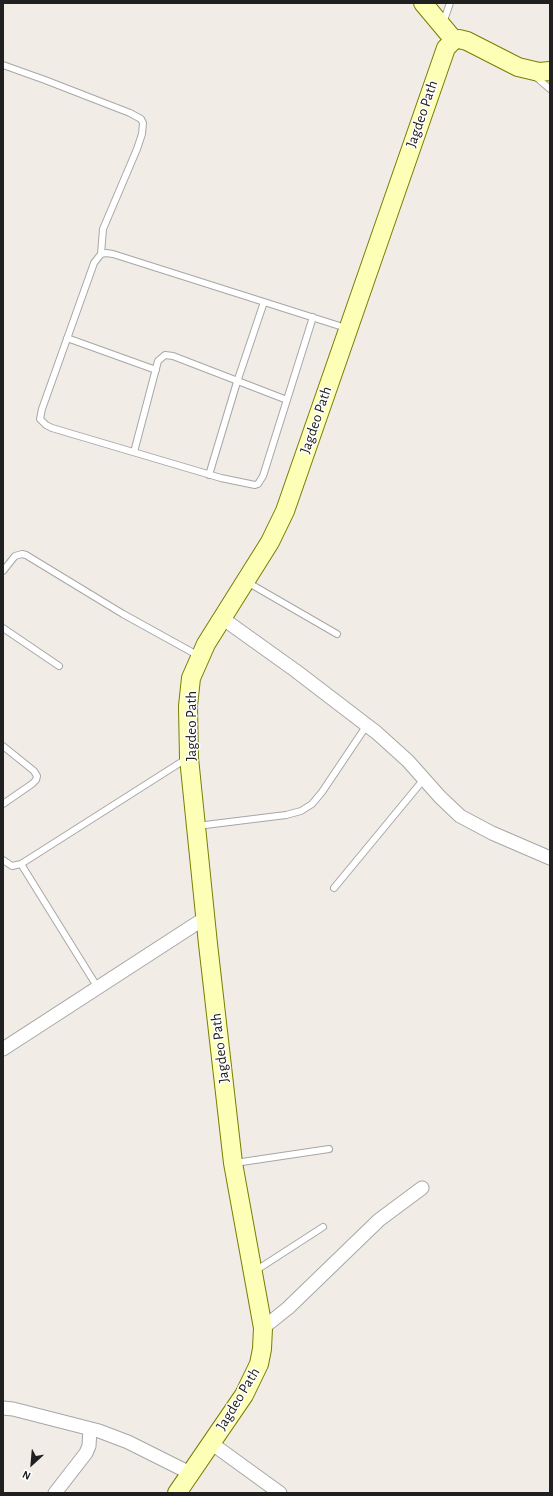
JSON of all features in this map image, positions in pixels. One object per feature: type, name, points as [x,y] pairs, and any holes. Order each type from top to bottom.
[{"type":"main road","points":[[423,3],[454,40],[459,39],[467,41],[507,62],[528,70],[540,72],[550,71]]},
{"type":"main road","name":"Jagdeo Path","points":[[178,1493],[190,1473],[244,1395],[259,1364],[262,1349],[263,1328],[233,1163],[205,918],[189,758],[188,706],[191,678],[206,644],[270,542],[285,511],[438,67],[446,48],[454,40]]},
{"type":"street","points":[[222,618],[296,671],[367,725],[399,752],[460,816],[473,824],[550,858]]},
{"type":"street","points":[[3,1049],[205,918]]},
{"type":"street","points":[[263,1328],[288,1308],[379,1220],[422,1188]]},
{"type":"street","points":[[3,1408],[13,1409],[90,1429],[128,1442],[190,1473]]},
{"type":"street","points":[[55,1493],[87,1450],[90,1429]]},
{"type":"street","points":[[211,1443],[280,1493]]},
{"type":"lane","points":[[442,24],[450,3]]},
{"type":"lane","points":[[3,65],[130,113],[141,119],[143,123],[142,134],[137,149],[102,230],[101,254],[94,263],[42,409],[40,415],[42,422],[52,428],[209,475],[251,485],[258,484],[263,476],[313,317]]},
{"type":"lane","points":[[528,70],[550,89]]},
{"type":"lane","points":[[101,254],[113,254],[348,328]]},
{"type":"lane","points":[[209,475],[264,302]]},
{"type":"lane","points":[[67,338],[156,370]]},
{"type":"lane","points":[[134,452],[156,370],[160,358],[163,356],[168,355],[287,400]]},
{"type":"lane","points":[[3,570],[15,556],[22,554],[26,555],[123,614],[200,657]]},
{"type":"lane","points":[[246,581],[337,634]]},
{"type":"lane","points":[[3,628],[59,666]]},
{"type":"lane","points":[[196,826],[286,815],[301,811],[312,804],[322,792],[367,725]]},
{"type":"lane","points":[[3,746],[34,771],[36,780],[3,804]]},
{"type":"lane","points":[[3,860],[12,866],[21,864],[189,758]]},
{"type":"lane","points":[[334,888],[424,779]]},
{"type":"lane","points":[[21,864],[98,988]]},
{"type":"lane","points":[[233,1163],[329,1149]]},
{"type":"lane","points":[[253,1272],[323,1227]]}]
